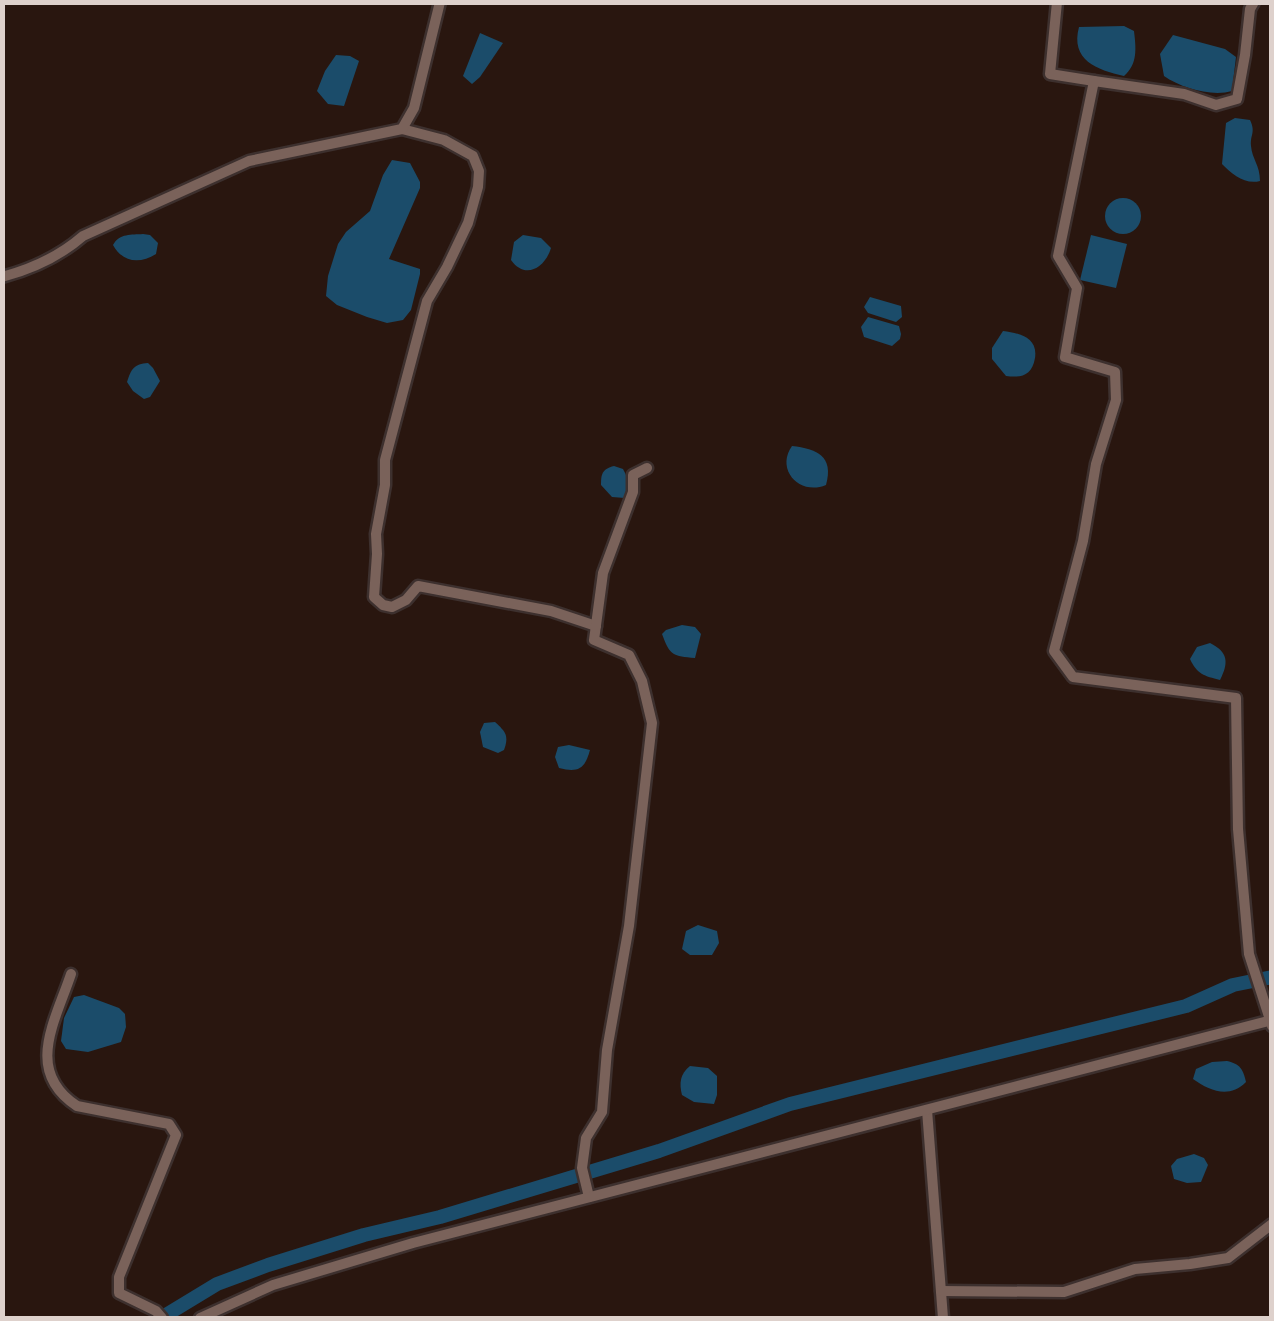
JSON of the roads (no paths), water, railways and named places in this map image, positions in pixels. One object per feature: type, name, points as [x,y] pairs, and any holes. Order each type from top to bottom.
[{"type":"street","points":[[402,129],[414,108],[440,2]]},
{"type":"street","points":[[1058,2],[1050,74],[1184,94],[1216,104],[1237,99],[1254,2]]},
{"type":"street","points":[[200,1318],[273,1285],[588,1194],[1271,1022],[1249,954],[1238,829],[1236,698],[1073,677],[1054,651],[1084,541],[1096,464],[1116,400],[1115,372],[1065,357],[1077,288],[1058,256],[1094,81]]},
{"type":"street","points":[[2,277],[64,252],[82,236],[249,161],[402,129],[444,140],[473,156],[480,180],[468,223],[427,301],[385,460],[385,485],[376,534],[374,597],[392,608],[418,586],[551,611],[596,626]]},
{"type":"street","points":[[588,1194],[582,1168],[586,1138],[602,1112],[607,1050],[629,926],[652,723],[642,681],[628,655],[594,640],[603,574],[633,492],[633,475],[647,468]]},
{"type":"street","points":[[71,974],[45,1055],[50,1077],[64,1098],[77,1106],[169,1124],[176,1135],[119,1276],[118,1292],[159,1315]]},
{"type":"street","points":[[927,1110],[942,1318]]},
{"type":"street","points":[[940,1292],[1064,1292],[1135,1269],[1228,1258],[1272,1224]]},
{"type":"water","points":[[1124,26],[1134,31],[1135,50],[1132,66],[1124,76],[1096,67],[1082,55],[1078,48],[1079,27]]},
{"type":"water","points":[[480,33],[503,43],[472,84],[463,76]]},
{"type":"water","points":[[1173,35],[1225,49],[1236,57],[1232,91],[1197,90],[1164,76],[1160,54]]},
{"type":"water","points":[[336,55],[359,61],[344,106],[328,104],[317,91]]},
{"type":"water","points":[[1235,118],[1250,120],[1252,151],[1260,181],[1244,180],[1222,164],[1226,123]]},
{"type":"water","points":[[392,160],[410,163],[420,188],[389,259],[420,269],[420,274],[411,310],[403,320],[387,323],[337,305],[326,296],[338,244],[370,211]]},
{"type":"water","points":[[1123,198],[1136,203],[1141,216],[1136,229],[1123,234],[1110,229],[1105,216],[1110,203]]},
{"type":"water","points":[[143,234],[158,243],[156,254],[150,257],[127,258],[113,245],[122,237]]},
{"type":"water","points":[[523,235],[541,238],[551,248],[534,269],[522,269],[511,260],[514,242]]},
{"type":"water","points":[[1091,235],[1127,244],[1116,288],[1080,280]]},
{"type":"water","points":[[870,297],[901,306],[902,317],[896,322],[868,313],[864,307]]},
{"type":"water","points":[[868,317],[899,326],[900,339],[892,346],[864,337],[861,327]]},
{"type":"water","points":[[1003,331],[1021,335],[1034,346],[1034,364],[1025,374],[1006,376],[992,359],[992,348]]},
{"type":"water","points":[[148,363],[160,381],[150,397],[144,399],[127,382],[134,368]]},
{"type":"water","points":[[792,446],[821,456],[828,467],[826,485],[807,487],[793,479],[786,464]]},
{"type":"water","points":[[614,466],[623,469],[627,477],[625,498],[612,497],[601,485],[603,472]]},
{"type":"water","points":[[682,625],[695,627],[701,634],[695,658],[673,654],[662,634]]},
{"type":"water","points":[[1210,643],[1225,658],[1220,680],[1202,674],[1190,659],[1197,647]]},
{"type":"water","points":[[495,722],[506,738],[504,750],[498,753],[483,747],[480,732],[484,723]]},
{"type":"water","points":[[569,745],[590,750],[586,762],[576,770],[559,768],[555,757],[558,747]]},
{"type":"water","points":[[698,925],[717,931],[719,943],[712,955],[690,955],[682,949],[686,931]]},
{"type":"water","points":[[84,995],[125,1014],[121,1042],[88,1052],[66,1049],[61,1041],[64,1018],[74,997]]},
{"type":"water","points":[[1227,1061],[1242,1070],[1246,1082],[1240,1087],[1220,1091],[1193,1079],[1196,1069]]},
{"type":"water","points":[[690,1066],[708,1068],[717,1076],[714,1104],[694,1102],[682,1095],[681,1079]]},
{"type":"water","points":[[1194,1154],[1204,1158],[1208,1165],[1201,1182],[1174,1179],[1171,1166],[1177,1159]]},
{"type":"waterway","points":[[161,1318],[217,1284],[268,1265],[659,1151],[790,1104],[1186,1006],[1233,985],[1272,977]]}]
